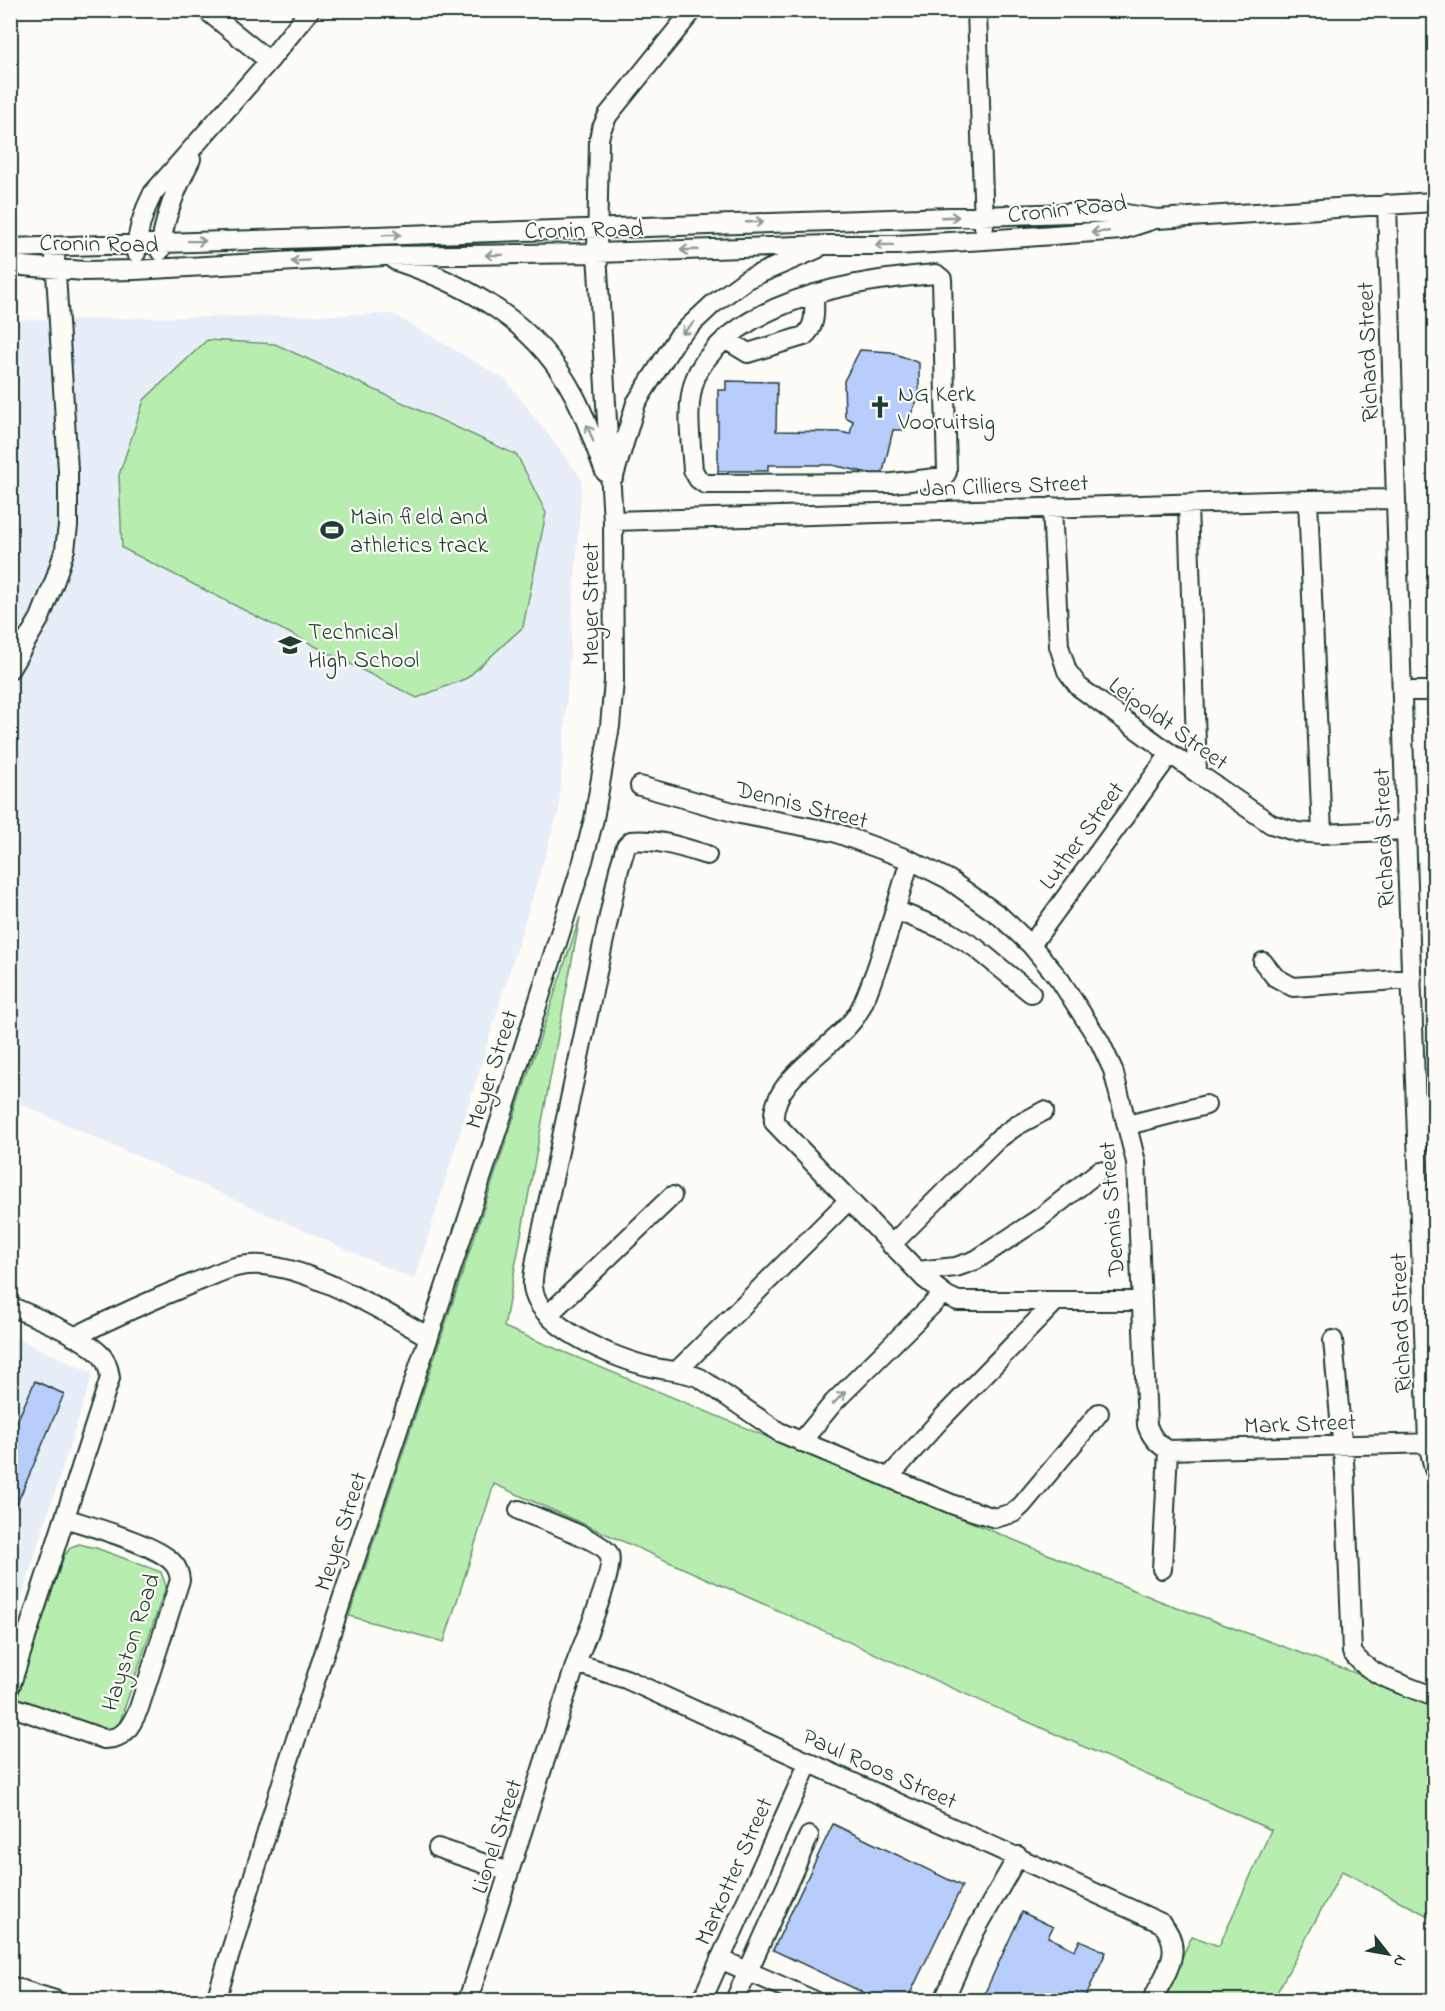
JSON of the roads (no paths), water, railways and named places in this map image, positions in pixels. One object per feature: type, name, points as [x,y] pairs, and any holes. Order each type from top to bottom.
[{"type":"street","points":[[206,10],[269,61]]},
{"type":"street","points":[[135,270],[136,244],[145,209],[153,193],[201,141],[310,10]]},
{"type":"street","name":"Meyer Street","points":[[212,1994],[230,1922],[246,1897],[570,903],[594,819],[610,726],[615,681],[613,521],[597,254],[598,150],[601,129],[608,115],[693,10]]},
{"type":"street","points":[[977,10],[985,240]]},
{"type":"street","points":[[158,268],[161,242],[172,196],[201,141]]},
{"type":"street","name":"Cronin Road","points":[[10,248],[983,216],[1120,213],[1157,219],[1434,202]]},
{"type":"street","name":"Richard Street","points":[[1387,204],[1406,830],[1431,1443],[1434,1469]]},
{"type":"street","points":[[915,276],[917,218]]},
{"type":"street","name":"Cronin Road","points":[[10,265],[84,271],[135,270],[384,256],[597,254],[916,244],[1121,230],[1157,219]]},
{"type":"street","points":[[610,488],[636,403],[678,337],[713,304],[747,279],[827,245]]},
{"type":"street","points":[[10,669],[40,618],[65,549],[69,526],[55,246]]},
{"type":"street","points":[[384,256],[434,274],[470,291],[514,320],[548,356],[574,395],[610,488]]},
{"type":"street","points":[[936,274],[942,279],[947,472],[941,478],[893,483],[705,484],[698,479],[693,470],[690,427],[694,380],[699,369],[725,339],[749,321],[814,294],[915,276],[936,274]]},
{"type":"street","points":[[725,339],[748,352],[804,336],[814,321],[814,294]]},
{"type":"street","name":"Jan Cilliers Street","points":[[613,521],[1396,499]]},
{"type":"street","points":[[1308,500],[1322,834]]},
{"type":"street","points":[[1188,505],[1197,773]]},
{"type":"street","name":"Leipoldt Street","points":[[1052,507],[1059,646],[1067,671],[1079,687],[1271,824],[1297,832],[1322,834],[1406,830]]},
{"type":"street","points":[[1402,691],[1434,691]]},
{"type":"street","name":"Luther Street","points":[[1031,945],[1170,754]]},
{"type":"street","name":"Dennis Street","points":[[639,786],[740,814],[834,832],[909,860],[948,879],[1000,916],[1031,945],[1060,980],[1100,1042],[1113,1071],[1128,1125],[1136,1162],[1146,1425],[1150,1436],[1158,1445],[1168,1450]]},
{"type":"street","points":[[707,855],[681,847],[641,840],[631,841],[626,846],[619,869],[536,1259],[532,1287],[540,1306],[566,1330],[585,1342],[635,1362],[688,1373],[700,1378],[766,1425],[801,1442],[954,1505],[995,1518],[1013,1513],[1035,1491],[1099,1413]]},
{"type":"street","points":[[909,860],[870,987],[856,1017],[784,1089],[773,1110],[774,1122],[891,1245],[943,1294],[958,1301],[1142,1301]]},
{"type":"street","points":[[895,910],[959,937],[993,961],[1031,993]]},
{"type":"street","points":[[1263,962],[1275,977],[1293,987],[1412,979]]},
{"type":"street","points":[[1128,1125],[1206,1105]]},
{"type":"street","points":[[891,1245],[998,1139],[1044,1111]]},
{"type":"street","points":[[917,1271],[956,1267],[976,1260],[1040,1218],[1099,1171]]},
{"type":"street","points":[[548,1315],[672,1196]]},
{"type":"street","points":[[677,1371],[849,1200]]},
{"type":"street","points":[[74,1337],[143,1303],[221,1272],[247,1265],[285,1269],[321,1281],[363,1300],[429,1337]]},
{"type":"street","points":[[801,1442],[834,1402],[943,1294]]},
{"type":"street","points":[[889,1477],[942,1418],[1056,1301]]},
{"type":"street","points":[[10,1306],[74,1337],[101,1354],[109,1370],[110,1378],[10,1687]]},
{"type":"street","points":[[1333,1340],[1343,1446],[1352,1652],[1356,1659],[1372,1672],[1434,1697]]},
{"type":"street","name":"Mark Street","points":[[1168,1450],[1431,1443]]},
{"type":"street","points":[[1162,1569],[1168,1450]]},
{"type":"street","points":[[519,1510],[594,1542],[609,1553],[608,1578],[576,1663]]},
{"type":"street","name":"Hayston Road","points":[[10,1706],[104,1739],[115,1739],[125,1732],[139,1708],[180,1580],[178,1570],[172,1562],[153,1549],[65,1518]]},
{"type":"street","name":"Lionel Street","points":[[468,2001],[576,1663]]},
{"type":"street","name":"Paul Roos Street","points":[[576,1663],[626,1679],[1161,1923],[1168,1930],[1173,1944],[1171,1964],[1152,2001]]},
{"type":"street","name":"Markotter Street","points":[[702,2001],[809,1762]]},
{"type":"street","points":[[735,2001],[809,1836]]},
{"type":"street","points":[[438,1848],[509,1872]]},
{"type":"street","points":[[944,2001],[975,1931],[1018,1856]]},
{"type":"street","points":[[720,1959],[748,1972],[779,1994],[813,2001]]},
{"type":"street","points":[[10,1986],[55,2001]]},
{"type":"place","name":"NG Kerk Vooruitsig","points":[[880,407]]},
{"type":"place","name":"Main field and athletics track","points":[[332,530]]},
{"type":"place","name":"Technical High School","points":[[290,645]]}]
